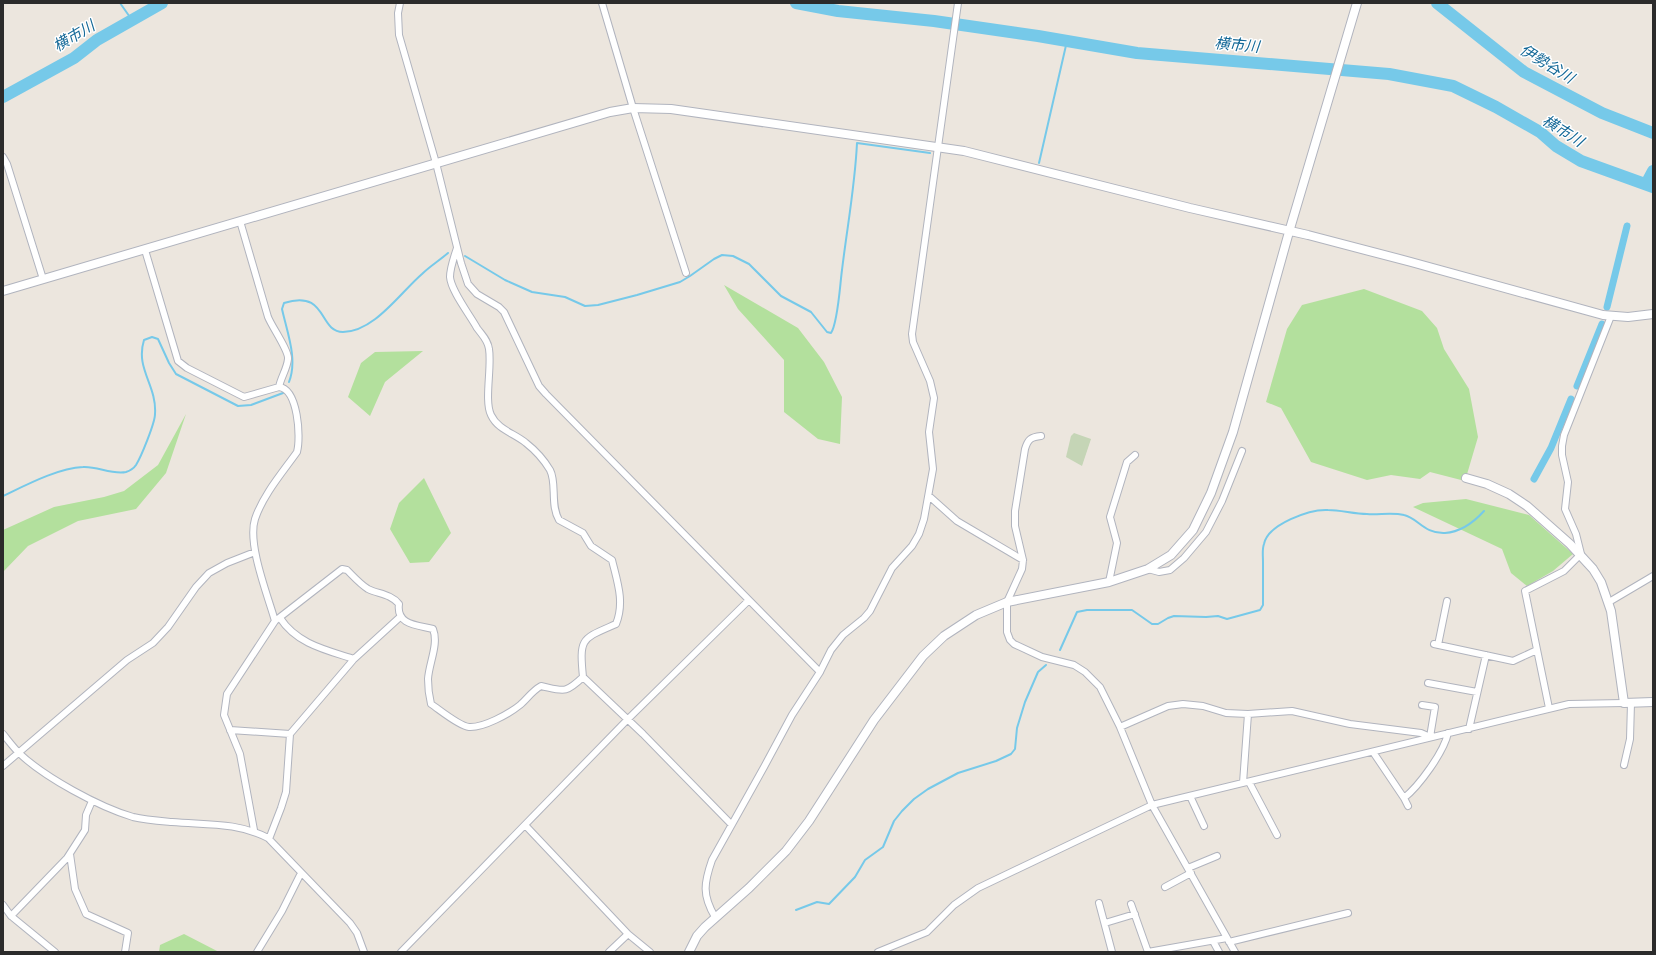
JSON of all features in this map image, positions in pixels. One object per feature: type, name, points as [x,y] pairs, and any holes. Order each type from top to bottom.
[{"type":"street","points":[[400,3],[398,13],[399,35],[436,163],[468,284],[478,294],[499,307],[504,312],[539,386],[546,394],[748,601],[820,672]]},
{"type":"street","points":[[602,3],[633,108],[686,273]]},
{"type":"street","points":[[689,952],[697,936],[714,917],[763,875],[793,842],[809,821],[874,720],[928,651],[954,628],[976,615],[1007,602],[1110,582],[1148,569],[1170,555],[1193,530],[1211,493],[1233,432],[1289,232],[1357,3]]},
{"type":"street","points":[[714,917],[708,905],[706,895],[707,875],[712,860],[731,824],[792,715],[820,672],[837,641],[870,611],[892,568],[912,546],[919,534],[924,520],[933,469],[929,432],[934,398],[930,381],[913,342],[912,334],[958,4]]},
{"type":"street","points":[[3,291],[610,112],[633,108],[671,109],[964,151],[1411,262],[1520,293],[1611,316],[1628,317],[1653,314]]},
{"type":"street","points":[[3,157],[7,164],[43,279]]},
{"type":"street","points":[[240,221],[268,317],[274,330],[288,352],[289,357],[287,366],[279,386]]},
{"type":"street","points":[[457,246],[450,271],[450,279],[454,289],[489,347],[490,414],[499,426],[530,446],[549,469],[552,475],[553,498],[559,520],[583,533],[591,546],[612,560],[620,595],[621,613],[616,624],[590,636],[585,641],[581,654],[583,677],[731,824]]},
{"type":"street","points":[[144,250],[178,361],[187,368],[244,397],[279,386],[284,387],[289,391],[293,399],[299,431],[299,444],[297,452],[263,502],[255,519],[255,552],[277,619],[308,644],[354,660]]},
{"type":"street","points":[[1581,554],[1576,534],[1565,510],[1568,482],[1562,455],[1562,446],[1564,435],[1611,316]]},
{"type":"street","points":[[1041,436],[1032,437],[1027,441],[1017,494],[1015,526],[1023,560],[1022,569],[1007,602],[1007,632],[1010,640],[1014,644],[1042,657],[1074,665],[1085,672],[1100,687],[1120,727],[1152,805],[1235,952]]},
{"type":"street","points":[[1148,569],[1159,572],[1170,570],[1184,558],[1206,532],[1222,501],[1242,452]]},
{"type":"street","points":[[1110,582],[1117,543],[1110,517],[1127,462],[1135,455]]},
{"type":"street","points":[[1466,478],[1487,484],[1509,494],[1547,523],[1581,554],[1601,582],[1609,602],[1627,703],[1630,739],[1624,765]]},
{"type":"street","points":[[929,496],[957,520],[1023,560]]},
{"type":"street","points":[[3,766],[127,660],[153,644],[168,627],[196,586],[209,573],[227,563],[255,552]]},
{"type":"street","points":[[1549,708],[1525,591],[1564,571],[1581,554]]},
{"type":"street","points":[[254,830],[240,754],[224,715],[227,694],[277,619],[338,572],[345,569],[368,589],[391,597],[397,601],[399,604],[397,609],[400,617],[408,622],[433,629],[436,636],[428,679],[429,695],[432,704],[466,726],[481,726],[504,716],[520,705],[534,690],[541,686],[563,691],[571,688],[583,677]]},
{"type":"street","points":[[1609,602],[1653,576]]},
{"type":"street","points":[[401,952],[627,720],[748,601]]},
{"type":"street","points":[[1447,601],[1436,645],[1513,661],[1537,650]]},
{"type":"street","points":[[269,839],[282,808],[286,792],[290,734],[354,660],[400,617]]},
{"type":"street","points":[[1469,729],[1486,655]]},
{"type":"street","points":[[1428,683],[1477,692]]},
{"type":"street","points":[[878,952],[927,932],[954,905],[978,888],[1152,805],[1430,737],[1469,729],[1549,708],[1569,704],[1653,702]]},
{"type":"street","points":[[1120,727],[1168,706],[1183,704],[1203,706],[1226,713],[1248,714],[1292,711],[1350,724],[1421,734],[1430,737]]},
{"type":"street","points":[[1422,705],[1435,707],[1430,737]]},
{"type":"street","points":[[1248,714],[1246,782],[1277,835]]},
{"type":"street","points":[[230,730],[290,734]]},
{"type":"street","points":[[1404,798],[1414,790],[1446,743],[1448,733]]},
{"type":"street","points":[[3,734],[18,752],[59,782],[92,800],[133,817],[172,822],[229,825],[254,830],[269,839],[350,923],[357,933],[364,952]]},
{"type":"street","points":[[1373,752],[1408,806]]},
{"type":"street","points":[[1190,796],[1204,826]]},
{"type":"street","points":[[11,916],[70,854],[85,830],[86,815],[92,800]]},
{"type":"street","points":[[525,825],[628,934],[650,952]]},
{"type":"street","points":[[70,854],[75,888],[86,914],[128,933],[125,952]]},
{"type":"street","points":[[1165,886],[1217,856]]},
{"type":"street","points":[[257,952],[282,911],[301,873]]},
{"type":"street","points":[[1099,903],[1112,952]]},
{"type":"street","points":[[1132,904],[1148,952],[1213,941],[1228,940],[1348,913]]},
{"type":"street","points":[[3,905],[11,916],[55,952]]},
{"type":"street","points":[[1105,923],[1135,914]]},
{"type":"street","points":[[609,952],[628,934]]},
{"type":"street","points":[[1213,941],[1219,952]]},
{"type":"green space","points":[[724,285],[798,328],[824,362],[842,397],[840,444],[818,439],[784,412],[784,360],[738,309]]},
{"type":"green space","points":[[1364,289],[1422,311],[1437,328],[1444,349],[1469,389],[1478,437],[1465,481],[1430,472],[1420,479],[1391,475],[1367,480],[1311,462],[1281,408],[1266,402],[1287,329],[1302,305]]},
{"type":"green space","points":[[423,351],[385,382],[370,416],[348,397],[361,363],[375,352]]},
{"type":"green space","points":[[186,414],[166,473],[136,509],[78,521],[28,546],[3,572],[3,530],[54,507],[104,497],[124,491],[158,465]]},
{"type":"green space","points":[[1074,433],[1091,439],[1082,466],[1066,457],[1071,436]]},
{"type":"green space","points":[[424,478],[451,533],[429,562],[410,563],[390,529],[399,503]]},
{"type":"green space","points":[[1466,499],[1529,515],[1573,554],[1553,571],[1527,586],[1511,573],[1502,549],[1413,507],[1423,503]]},
{"type":"green space","points":[[184,934],[219,952],[159,952],[160,945]]},
{"type":"waterway","points":[[120,3],[132,20]]},
{"type":"waterway","name":"横市川","points":[[3,97],[74,58],[97,40],[162,3]]},
{"type":"waterway","name":"横市川","points":[[796,3],[838,11],[934,21],[1038,36],[1137,53],[1389,74],[1453,86],[1496,107],[1540,132],[1556,146],[1581,161],[1653,187]]},
{"type":"waterway","name":"伊勢谷川","points":[[1437,3],[1524,72],[1602,113],[1653,133]]},
{"type":"waterway","points":[[1039,163],[1067,41]]},
{"type":"waterway","points":[[465,256],[505,280],[532,292],[565,297],[585,306],[598,305],[680,282],[722,255],[733,256],[749,264],[781,296],[811,312],[827,332],[831,333],[838,303],[853,191],[857,143],[930,153]]},
{"type":"waterway","name":"伊勢谷川","points":[[1646,184],[1653,171]]},
{"type":"waterway","points":[[1607,307],[1627,226]]},
{"type":"waterway","points":[[289,382],[292,355],[282,309],[284,303],[298,300],[308,302],[321,312],[329,326],[335,330],[343,332],[354,330],[365,326],[376,319],[425,271],[448,253]]},
{"type":"waterway","points":[[1577,386],[1602,324]]},
{"type":"waterway","points":[[3,496],[63,470],[88,467],[121,473],[127,472],[135,466],[153,425],[155,414],[153,394],[142,360],[144,340],[152,337],[158,339],[176,374],[238,406],[251,405],[283,393]]},
{"type":"waterway","points":[[1534,479],[1551,448],[1571,399]]},
{"type":"waterway","points":[[1060,650],[1077,612],[1087,610],[1132,610],[1152,624],[1158,624],[1174,616],[1218,616],[1227,619],[1260,610],[1263,605],[1263,548],[1267,537],[1281,524],[1301,515],[1320,510],[1362,514],[1399,514],[1413,519],[1426,529],[1438,533],[1445,533],[1456,531],[1466,526],[1484,511]]},
{"type":"waterway","points":[[796,910],[817,902],[829,904],[855,877],[865,860],[883,847],[894,821],[914,799],[928,789],[958,773],[996,761],[1011,754],[1015,749],[1017,728],[1025,702],[1038,672],[1046,665]]}]
